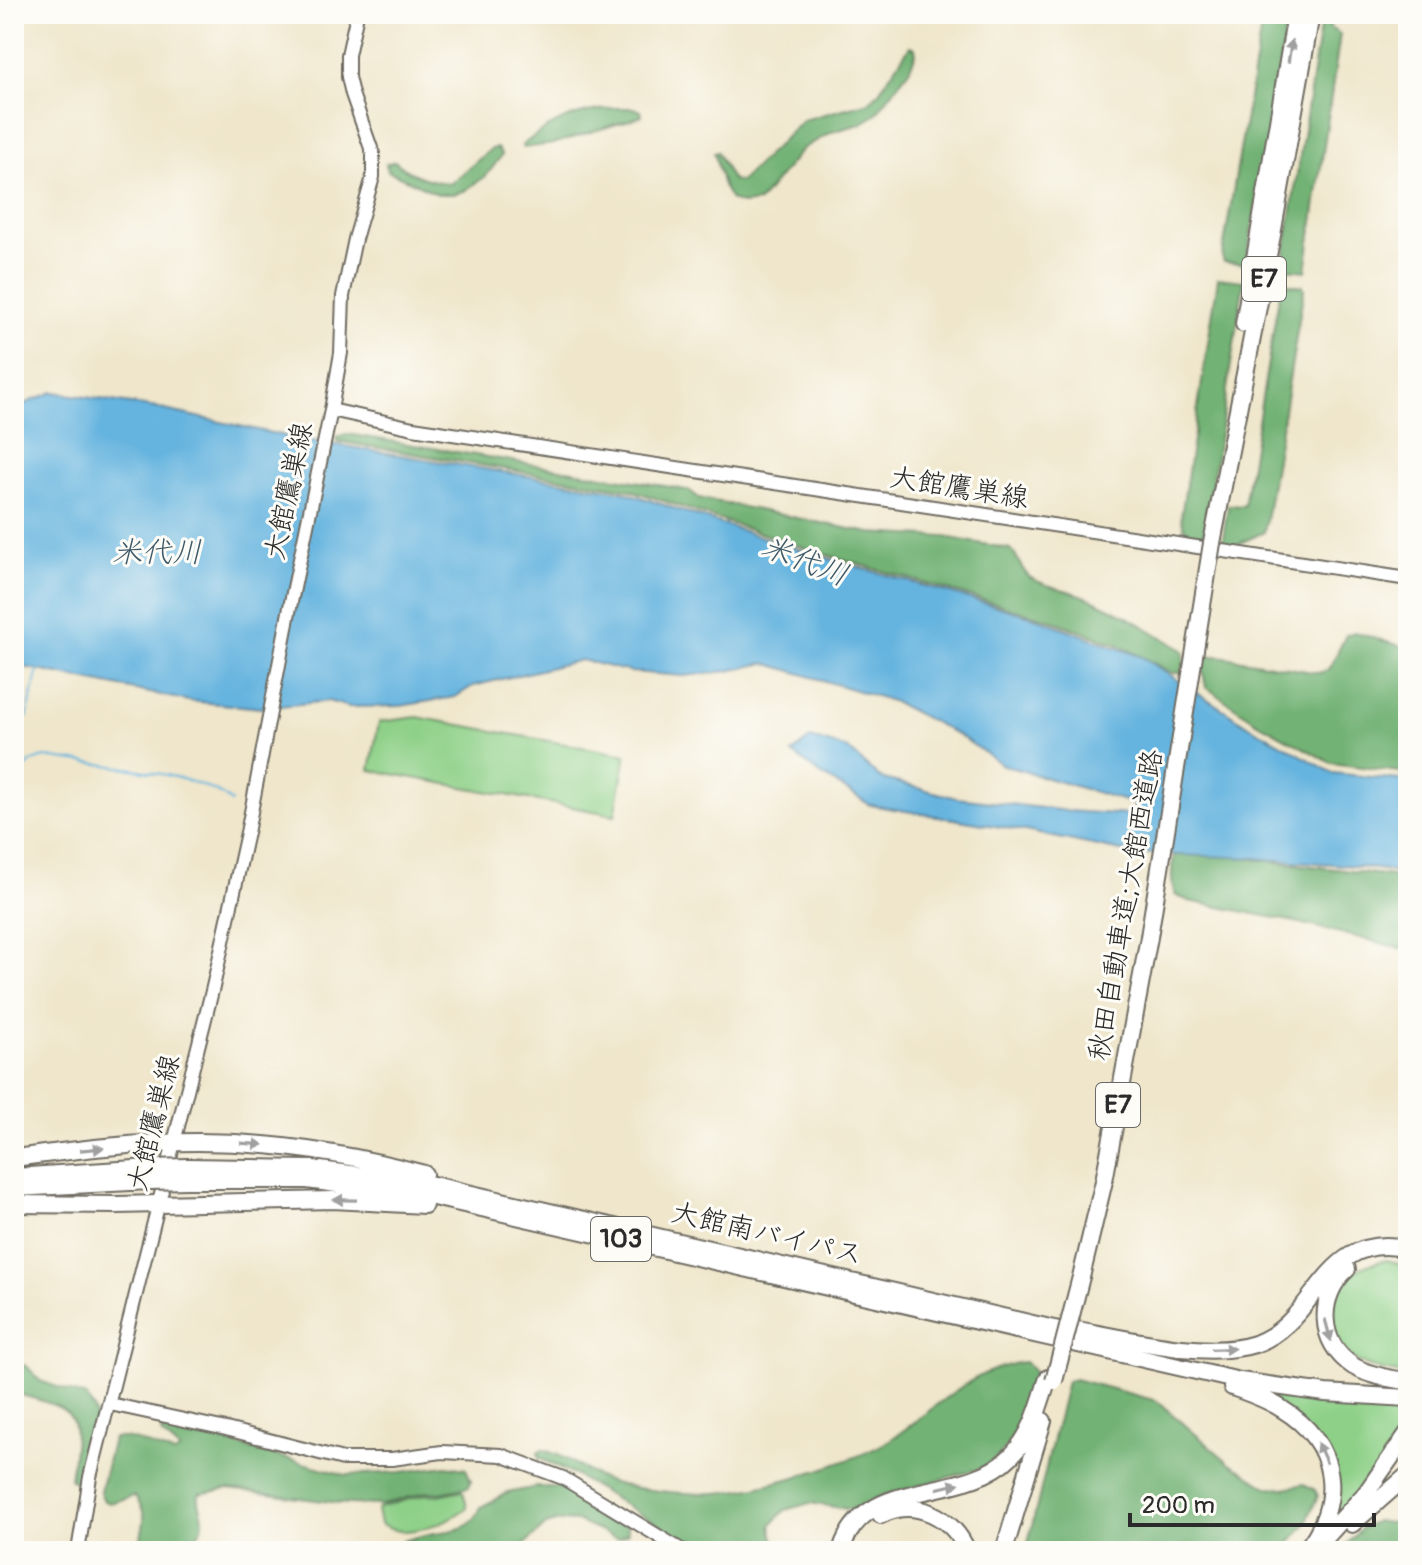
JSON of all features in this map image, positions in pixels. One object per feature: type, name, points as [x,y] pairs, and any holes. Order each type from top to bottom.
[{"type":"highway","name":"秋田自動車道;大館西道路","points":[[1004,1551],[1045,1413],[1104,1181],[1149,937],[1212,543],[1234,378],[1296,14]]},
{"type":"highway","name":"秋田自動車道;大館西道路","points":[[1212,543],[1311,14]]},
{"type":"highway","points":[[14,1158],[174,1142],[263,1145],[341,1155],[403,1169],[563,1219]]},
{"type":"highway","name":"大館南バイパス","points":[[14,1177],[187,1173],[270,1167],[353,1173],[433,1185],[1051,1339],[1265,1385],[1325,1393],[1408,1398]]},
{"type":"highway","name":"大館南バイパス","points":[[14,1188],[150,1174]]},
{"type":"highway","points":[[14,1204],[369,1201],[563,1219]]},
{"type":"highway","name":"大館南バイパス","points":[[563,1219],[1220,1366],[1326,1382],[1408,1384]]},
{"type":"highway","points":[[1008,1317],[1191,1348],[1241,1348],[1266,1339],[1288,1324],[1324,1277],[1347,1257],[1370,1247],[1408,1249]]},
{"type":"highway","points":[[1408,1259],[1384,1254],[1351,1265],[1336,1280],[1324,1310],[1331,1342],[1344,1358],[1363,1371],[1408,1384]]},
{"type":"highway","points":[[1051,1339],[1233,1387],[1281,1408],[1302,1424],[1323,1452],[1331,1485],[1325,1520],[1305,1551]]},
{"type":"highway","points":[[841,1551],[851,1528],[874,1507],[898,1497],[969,1481],[1003,1463],[1028,1434],[1051,1380]]},
{"type":"highway","points":[[1015,1551],[1045,1413]]},
{"type":"highway","points":[[1313,1551],[1366,1493],[1408,1433]]},
{"type":"highway","points":[[1324,1551],[1385,1480],[1408,1447]]},
{"type":"highway","points":[[1324,1551],[1408,1475]]},
{"type":"highway","points":[[851,1551],[860,1532],[877,1516],[887,1511],[911,1508],[941,1518],[957,1534],[967,1551]]},
{"type":"main road","points":[[331,410],[341,353],[345,286],[373,177],[373,154],[348,77],[348,55],[357,14]]},
{"type":"main road","name":"大館鷹巣線","points":[[78,1551],[90,1477],[213,987],[331,410],[413,428],[1408,579]]},
{"type":"main road","points":[[110,1404],[343,1459],[392,1459],[455,1452],[501,1455],[563,1478],[683,1551]]},
{"type":"green space","points":[[1276,14],[1288,14],[1246,264],[1224,262],[1222,257],[1261,27],[1265,24],[1278,25],[1280,18]]},
{"type":"green space","points":[[1322,14],[1345,14],[1343,21],[1330,23],[1330,28],[1340,34],[1306,271],[1286,269],[1283,265]]},
{"type":"green space","points":[[910,46],[915,48],[916,54],[909,70],[875,115],[860,124],[832,132],[803,148],[759,202],[742,204],[731,200],[723,186],[714,153],[717,152],[732,180],[740,182],[803,120],[869,102]]},
{"type":"green space","points":[[616,108],[634,108],[641,111],[642,116],[553,144],[523,148],[522,145],[566,119]]},
{"type":"green space","points":[[497,148],[502,155],[486,176],[464,191],[453,194],[438,194],[388,171],[386,164],[395,161],[413,174],[450,184],[491,149]]},
{"type":"green space","points":[[1218,278],[1244,281],[1203,542],[1188,540],[1181,517]]},
{"type":"green space","points":[[1283,283],[1303,286],[1304,289],[1264,532],[1234,546],[1222,544],[1228,505],[1244,506]]},
{"type":"green space","points":[[347,434],[671,487],[690,491],[699,498],[870,533],[945,537],[1010,549],[1031,578],[1084,596],[1139,623],[1184,651],[1184,665],[1181,673],[1172,673],[1119,645],[1045,618],[817,552],[631,490],[337,441],[336,437]]},
{"type":"green space","points":[[1354,632],[1408,648],[1408,773],[1331,763],[1258,723],[1206,687],[1202,668],[1205,657],[1219,656],[1318,673],[1329,670],[1346,635]]},
{"type":"green space","points":[[417,717],[626,755],[615,815],[370,770],[379,722]]},
{"type":"green space","points":[[1175,852],[1408,878],[1408,950],[1300,923],[1189,901],[1175,895],[1173,889]]},
{"type":"green space","points":[[1387,1260],[1408,1266],[1408,1375],[1360,1363],[1339,1342],[1334,1328],[1335,1297],[1345,1279],[1363,1267]]},
{"type":"green space","points":[[14,1362],[27,1366],[40,1381],[86,1397],[93,1408],[96,1419],[80,1479],[74,1482],[70,1479],[75,1440],[71,1418],[53,1405],[14,1393]]},
{"type":"green space","points":[[1025,1362],[1035,1373],[1020,1426],[1000,1455],[982,1468],[881,1496],[853,1510],[810,1503],[785,1510],[771,1525],[777,1551],[703,1551],[574,1475],[539,1458],[538,1453],[542,1450],[551,1453],[604,1480],[624,1486],[692,1493],[734,1491],[805,1474],[874,1449],[970,1382],[1005,1366]]},
{"type":"green space","points":[[1075,1379],[1157,1401],[1227,1461],[1267,1487],[1285,1488],[1304,1484],[1315,1490],[1318,1496],[1305,1525],[1283,1551],[1026,1551],[1067,1381]]},
{"type":"green space","points":[[1270,1392],[1408,1405],[1408,1421],[1381,1463],[1336,1520],[1332,1518],[1335,1469],[1269,1396]]},
{"type":"green space","points":[[174,1427],[346,1475],[446,1466],[466,1469],[471,1480],[469,1487],[441,1493],[427,1492],[383,1505],[347,1504],[228,1489],[199,1494],[202,1526],[184,1551],[142,1551],[144,1518],[134,1496],[110,1503],[104,1501],[100,1492],[113,1438],[136,1441],[175,1454],[180,1450],[161,1434],[162,1429]]},
{"type":"green space","points":[[537,1487],[558,1487],[627,1526],[628,1533],[617,1539],[579,1522],[559,1521],[546,1525],[518,1551],[401,1551],[403,1541],[462,1528],[473,1520],[481,1507],[507,1493]]},
{"type":"green space","points":[[463,1490],[467,1508],[436,1524],[401,1531],[380,1524],[379,1508],[427,1494]]},
{"type":"green space","points":[[1408,1518],[1408,1551],[1340,1551],[1362,1528],[1376,1521],[1388,1523]]},
{"type":"water","name":"米代川","points":[[53,392],[151,407],[295,438],[625,492],[816,555],[1034,617],[1142,657],[1246,724],[1333,773],[1408,781],[1408,873],[1253,858],[1131,853],[1025,831],[870,805],[792,753],[811,738],[848,749],[880,778],[957,798],[1130,815],[1136,804],[1003,765],[957,734],[892,701],[765,663],[684,676],[631,672],[581,660],[473,686],[455,697],[400,706],[349,707],[328,701],[262,708],[189,701],[14,665],[14,408]]},
{"type":"waterway","points":[[27,718],[38,669]]},
{"type":"waterway","points":[[14,779],[22,746]]},
{"type":"waterway","points":[[17,792],[28,765],[45,757],[170,776],[215,791],[231,802]]}]
